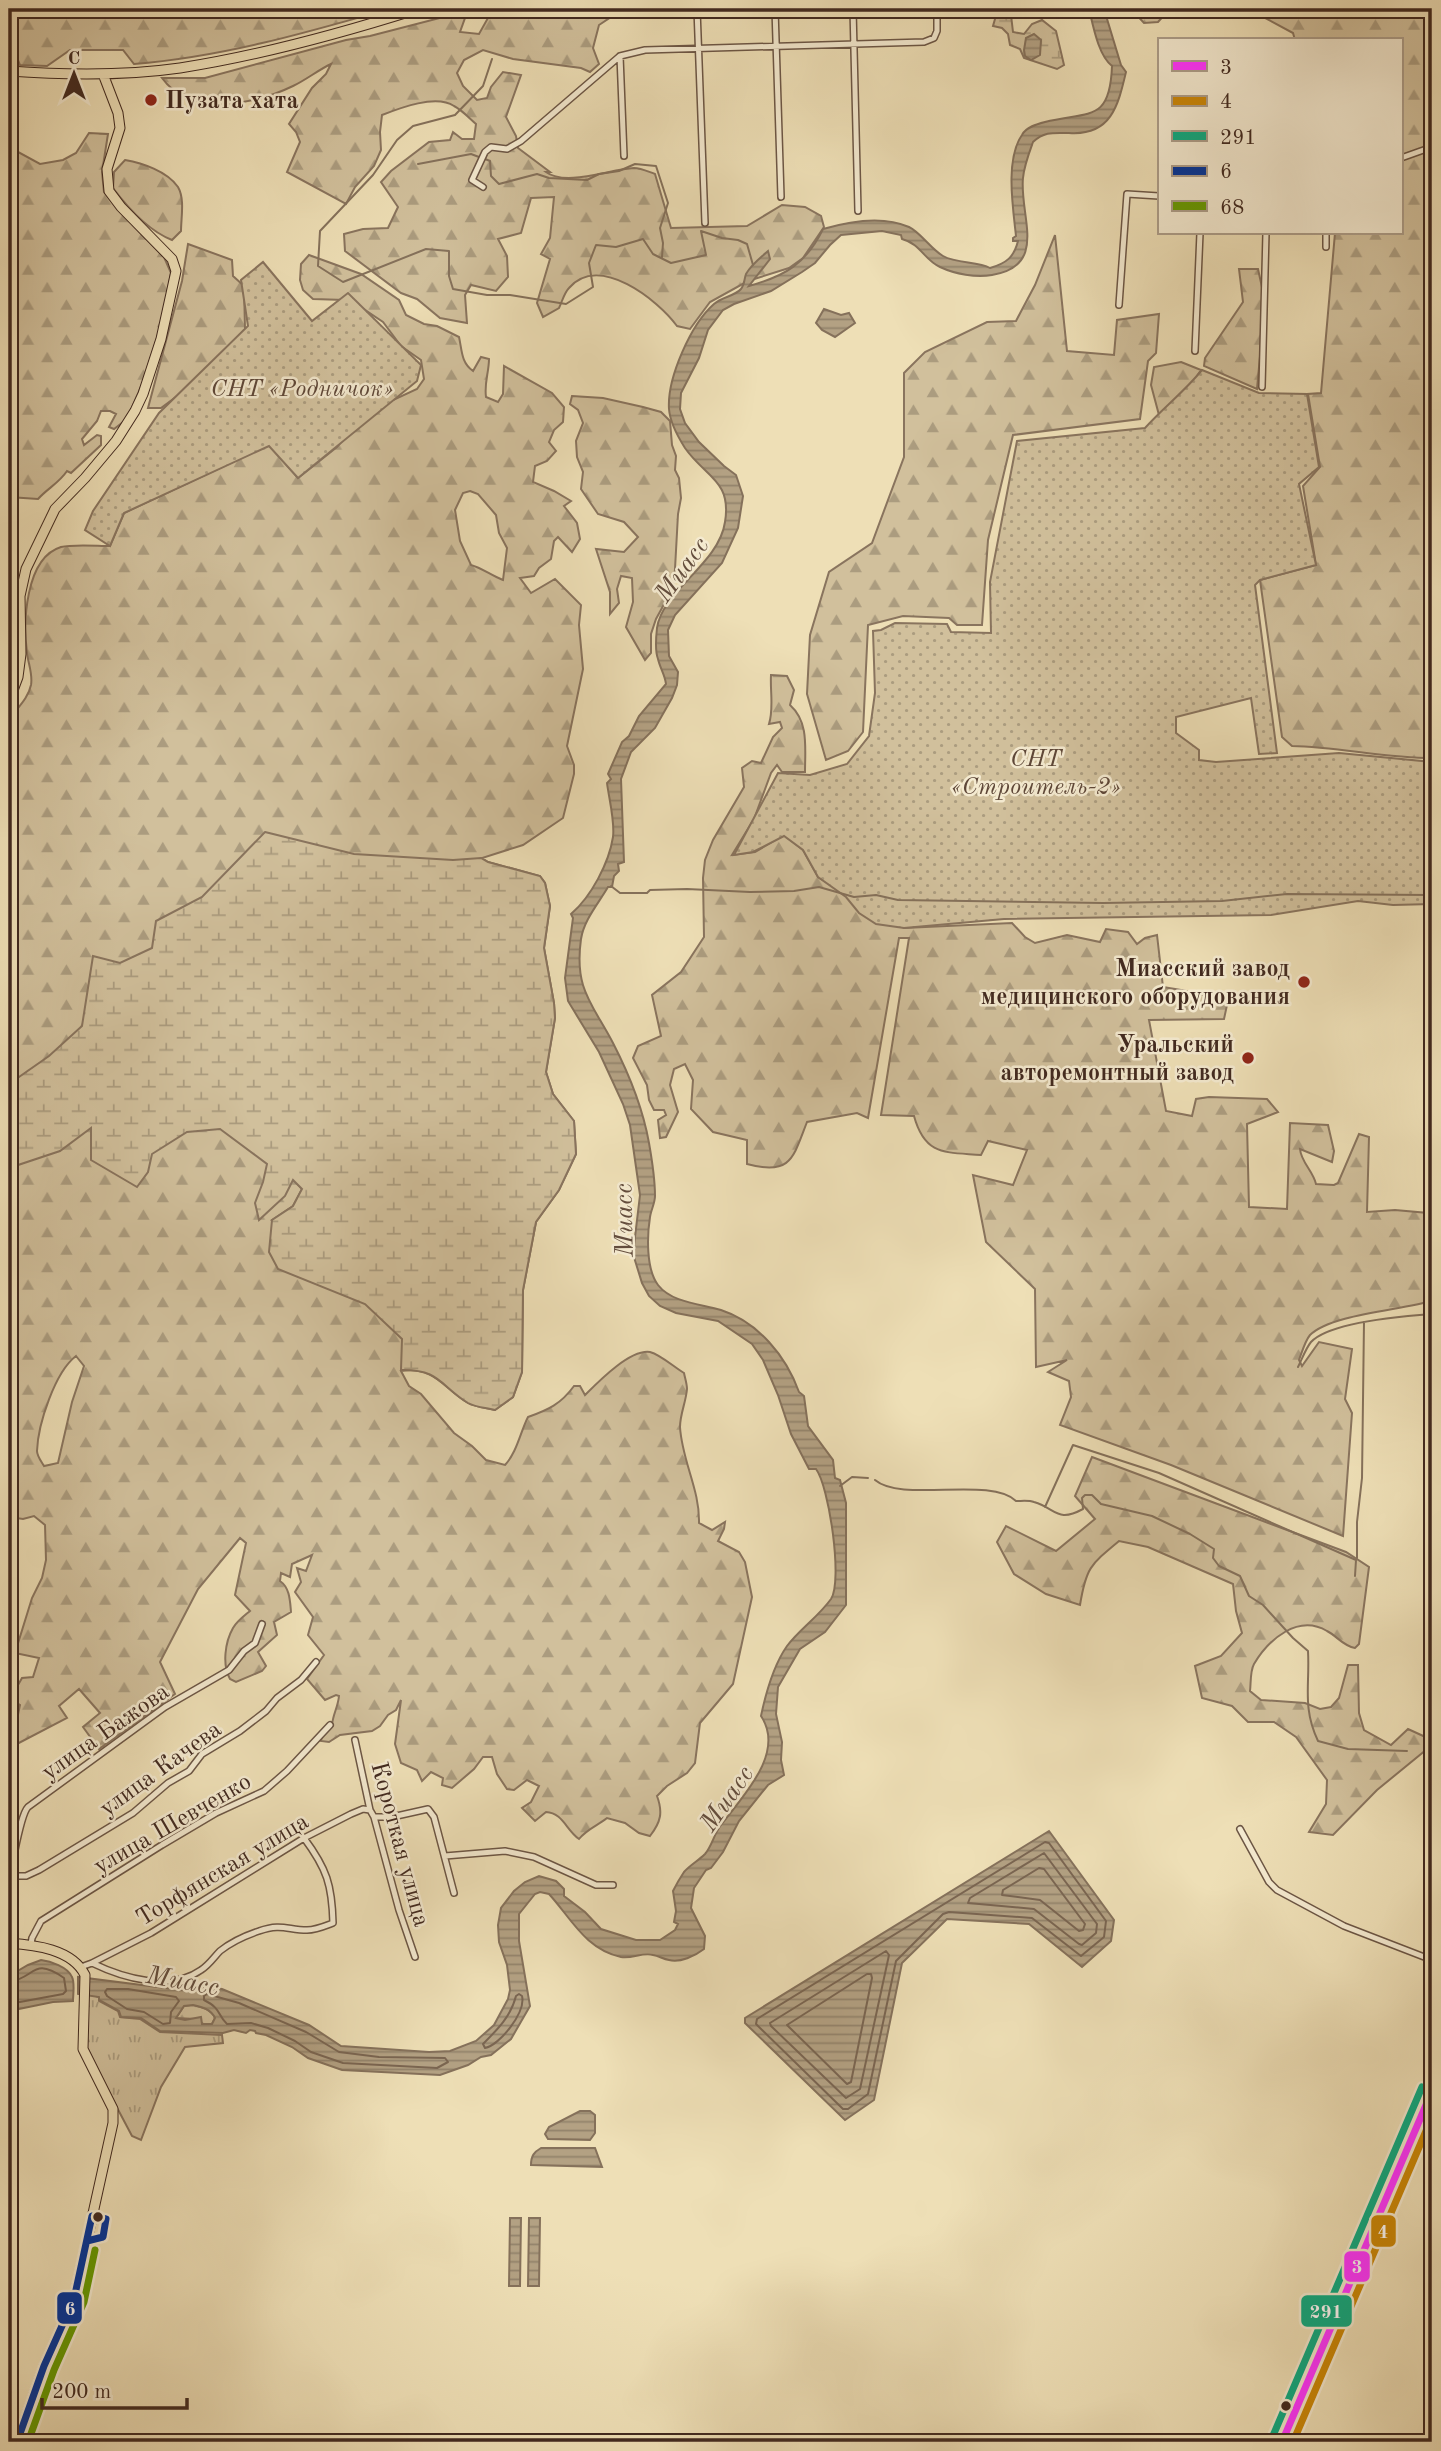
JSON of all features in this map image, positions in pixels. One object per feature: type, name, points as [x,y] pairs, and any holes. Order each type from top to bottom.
[{"type":"main road","points":[[9,71],[103,74],[178,68],[257,53],[418,9]]},
{"type":"main road","points":[[9,701],[18,673],[20,596],[26,569],[55,509],[116,441],[135,411],[161,339],[176,271],[172,259],[109,191],[107,169],[120,128],[118,113],[103,74]]},
{"type":"main road","points":[[9,1942],[30,1944],[61,1954],[83,1971],[83,2049],[113,2109],[113,2123],[74,2299],[44,2366],[17,2442]]},
{"type":"main road","points":[[1282,2442],[1432,2091]]},
{"type":"street","points":[[697,9],[705,223]]},
{"type":"street","points":[[775,9],[781,197]]},
{"type":"street","points":[[853,9],[858,211]]},
{"type":"street","points":[[484,187],[472,180],[485,152],[491,147],[507,149],[522,141],[620,56],[645,50],[924,42],[934,38],[937,9]]},
{"type":"street","points":[[620,56],[624,156]]},
{"type":"street","points":[[1402,158],[1432,148]]},
{"type":"street","points":[[1119,305],[1128,194],[1158,196]]},
{"type":"street","points":[[1195,351],[1200,234]]},
{"type":"street","points":[[1262,387],[1266,234]]},
{"type":"street","points":[[1326,234],[1326,247]]},
{"type":"street","name":"улица Бажова","points":[[9,1876],[22,1813],[28,1807],[165,1707],[229,1670],[244,1650],[255,1643],[262,1624]]},
{"type":"street","name":"улица Качева","points":[[9,1876],[26,1876],[39,1870],[133,1813],[168,1783],[189,1771],[202,1754],[266,1712],[277,1698],[300,1680],[316,1662]]},
{"type":"street","name":"улица Шевченко","points":[[30,1944],[41,1921],[173,1838],[216,1813],[264,1791],[287,1771],[330,1725]]},
{"type":"street","name":"Короткая улица","points":[[355,1740],[370,1810],[415,1957]]},
{"type":"street","points":[[374,1817],[392,1817],[428,1808],[434,1817],[454,1893]]},
{"type":"street","name":"Торфянская улица","points":[[83,1971],[151,1933],[304,1838],[351,1814],[363,1809],[370,1810]]},
{"type":"street","points":[[1240,1829],[1269,1882],[1277,1890],[1344,1926],[1432,1961]]},
{"type":"street","points":[[92,1964],[114,1974],[165,1981],[181,1980],[202,1970],[222,1949],[259,1931],[273,1927],[314,1930],[333,1923],[332,1898],[322,1863],[304,1838]]},
{"type":"street","points":[[445,1856],[505,1851],[534,1857],[596,1885],[613,1885]]},
{"type":"green space","points":[[9,9],[389,9],[295,35],[199,56],[134,64],[123,50],[70,50],[47,66],[20,65],[18,60],[9,61]]},
{"type":"green space","points":[[490,9],[616,9],[614,15],[599,25],[593,48],[599,64],[590,72],[581,68],[513,59],[483,50],[464,60],[457,73],[463,86],[477,100],[487,98],[491,87],[503,72],[521,75],[506,117],[516,136],[518,148],[550,172],[546,172],[565,178],[634,168],[655,174],[671,228],[747,226],[782,205],[805,207],[821,216],[824,227],[803,258],[789,268],[748,281],[710,302],[690,329],[677,326],[656,304],[627,284],[596,276],[581,279],[569,288],[559,308],[543,317],[537,303],[550,259],[541,254],[550,238],[554,197],[531,198],[521,233],[498,239],[507,256],[508,277],[496,291],[471,285],[465,295],[467,323],[440,318],[417,299],[401,293],[345,251],[344,234],[363,229],[388,228],[398,207],[381,182],[429,142],[450,140],[453,132],[462,139],[474,139],[476,124],[463,112],[438,101],[408,106],[382,115],[381,150],[374,166],[355,187],[346,204],[287,172],[300,142],[289,124],[331,64],[298,84],[278,92],[243,102],[224,104],[190,99],[174,91],[162,78],[205,78],[455,14],[465,18],[460,32],[479,34]]},
{"type":"green space","points":[[992,9],[1014,9],[1011,15],[1013,32],[1024,34],[1032,24],[1042,20],[1056,31],[1064,65],[1057,69],[1024,58],[1020,49],[1010,45],[1008,34],[1002,28],[993,26],[995,19]]},
{"type":"green space","points":[[1131,9],[1432,9],[1432,758],[1292,746],[1282,737],[1260,580],[1316,565],[1303,486],[1320,467],[1308,394],[1321,393],[1335,234],[1402,234],[1402,38],[1294,38],[1293,33],[1254,12],[1217,15],[1167,12],[1158,22],[1144,23]]},
{"type":"green space","points":[[89,133],[108,134],[102,172],[104,192],[164,257],[171,273],[162,322],[143,382],[127,419],[114,429],[109,427],[116,414],[101,411],[97,421],[82,439],[84,445],[97,435],[101,436],[101,445],[71,473],[67,471],[38,499],[9,497],[9,147],[40,164],[63,160],[76,153]]},
{"type":"green space","points":[[125,160],[161,172],[178,187],[182,203],[181,231],[172,240],[155,231],[140,218],[113,188],[114,172]]},
{"type":"green space","points":[[1055,235],[1067,351],[1114,355],[1117,320],[1159,314],[1156,353],[1148,361],[1140,419],[1013,435],[988,540],[982,625],[957,625],[949,618],[903,616],[868,625],[863,732],[848,751],[826,760],[807,694],[810,635],[829,572],[872,543],[904,457],[904,373],[925,352],[987,322],[1016,321],[1035,285]]},
{"type":"green space","points":[[188,244],[232,260],[233,276],[244,286],[245,329],[192,385],[161,408],[148,408],[182,281]]},
{"type":"green space","points":[[309,255],[361,274],[399,300],[406,315],[459,337],[464,360],[473,371],[481,357],[489,359],[486,397],[498,402],[503,394],[504,366],[552,393],[564,407],[563,422],[554,430],[549,442],[556,451],[547,461],[535,466],[533,482],[571,501],[564,506],[577,523],[580,539],[572,552],[558,537],[554,541],[551,559],[539,568],[534,576],[520,578],[531,593],[555,579],[581,605],[579,625],[583,669],[567,746],[574,765],[574,774],[563,818],[523,845],[482,858],[540,876],[545,883],[550,906],[544,948],[555,1018],[546,1072],[553,1094],[574,1121],[576,1154],[559,1190],[536,1222],[523,1290],[522,1372],[513,1397],[495,1410],[468,1403],[431,1375],[413,1370],[401,1371],[409,1386],[421,1394],[454,1433],[486,1460],[505,1465],[528,1417],[554,1406],[574,1386],[580,1386],[585,1395],[615,1367],[642,1352],[650,1352],[663,1358],[684,1373],[687,1389],[681,1417],[681,1440],[697,1499],[699,1523],[712,1530],[725,1522],[718,1541],[739,1552],[745,1562],[752,1597],[733,1684],[700,1723],[695,1763],[687,1773],[657,1796],[660,1817],[650,1836],[639,1833],[625,1823],[607,1818],[579,1839],[552,1813],[546,1812],[535,1821],[522,1808],[531,1802],[539,1786],[527,1780],[514,1790],[507,1789],[497,1774],[492,1757],[483,1757],[474,1769],[452,1788],[442,1785],[443,1778],[431,1772],[422,1781],[417,1770],[401,1763],[395,1744],[401,1700],[396,1710],[372,1731],[340,1735],[329,1742],[321,1741],[322,1735],[332,1725],[339,1696],[325,1700],[307,1679],[324,1655],[308,1635],[313,1617],[295,1592],[301,1582],[297,1568],[306,1571],[312,1555],[292,1564],[290,1577],[281,1573],[280,1581],[288,1591],[291,1612],[274,1622],[277,1635],[258,1652],[266,1666],[262,1671],[236,1682],[230,1679],[225,1660],[228,1640],[235,1625],[250,1611],[235,1595],[246,1543],[240,1538],[198,1589],[160,1662],[175,1694],[99,1749],[83,1727],[100,1713],[79,1689],[59,1706],[67,1718],[15,1745],[13,1739],[20,1705],[17,1703],[18,1685],[22,1678],[33,1677],[39,1658],[15,1653],[46,1560],[45,1525],[34,1516],[23,1519],[9,1517],[9,720],[25,699],[31,685],[26,640],[29,593],[33,577],[49,553],[66,546],[110,546],[124,513],[269,445],[298,478],[337,447],[354,427],[393,400],[417,389],[424,379],[421,360],[401,346],[383,322],[356,304],[345,300],[313,299],[303,290],[300,280],[301,264]],"holes":[[[470,491],[478,494],[496,515],[499,533],[507,548],[503,580],[471,565],[460,541],[455,510],[463,493]],[[285,1157],[348,1251],[272,1220],[293,1206],[302,1189],[293,1179]],[[76,1356],[84,1366],[72,1402],[58,1463],[44,1466],[37,1451],[41,1427],[49,1399],[68,1364]]]},
{"type":"green space","name":"СНТ «Родничок»","points":[[263,262],[312,321],[348,293],[421,365],[417,381],[298,478],[269,446],[124,513],[110,546],[85,530],[93,511],[159,413],[248,326],[241,280]]},
{"type":"green space","points":[[1239,269],[1258,269],[1265,301],[1257,389],[1204,366],[1205,358],[1243,302]]},
{"type":"green space","points":[[1181,362],[1201,370],[1181,399],[1159,415],[1151,385],[1154,367]]},
{"type":"green space","name":"СНТ «Строитель-2»","points":[[1202,370],[1259,393],[1307,394],[1319,467],[1299,484],[1316,565],[1260,580],[1255,585],[1277,753],[1259,754],[1251,698],[1176,717],[1176,733],[1199,750],[1199,760],[1216,762],[1339,753],[1432,762],[1432,904],[1393,905],[1358,901],[1271,915],[1004,919],[904,928],[876,924],[859,913],[846,897],[818,877],[803,850],[784,836],[753,852],[734,855],[778,773],[810,775],[847,764],[869,736],[875,693],[873,631],[895,623],[947,624],[951,632],[991,633],[990,582],[1017,441],[1145,428]]},
{"type":"green space","points":[[572,396],[603,398],[643,407],[661,412],[670,421],[681,498],[675,569],[673,588],[656,619],[651,634],[651,653],[645,660],[626,627],[633,602],[632,578],[621,576],[617,589],[619,603],[610,614],[610,592],[596,549],[624,552],[638,537],[624,522],[598,514],[581,489],[583,472],[577,457],[576,441],[583,423],[578,410],[570,404]]},
{"type":"green space","points":[[771,675],[787,676],[794,690],[790,705],[803,727],[805,772],[782,772],[777,765],[771,773],[754,819],[732,855],[755,852],[784,835],[803,850],[818,877],[904,928],[1012,923],[1035,943],[1067,935],[1100,942],[1106,929],[1128,932],[1137,944],[1145,938],[1157,935],[1163,987],[1204,995],[1227,1005],[1224,1019],[1149,1020],[1166,1111],[1192,1116],[1196,1099],[1209,1097],[1267,1099],[1278,1112],[1247,1124],[1249,1207],[1287,1209],[1290,1123],[1328,1125],[1334,1151],[1332,1162],[1300,1149],[1316,1184],[1338,1183],[1359,1134],[1369,1137],[1367,1212],[1395,1210],[1428,1213],[1431,1301],[1350,1317],[1320,1328],[1308,1337],[1299,1360],[1302,1366],[1319,1342],[1352,1349],[1345,1399],[1352,1413],[1343,1536],[1171,1465],[1060,1425],[1071,1397],[1069,1381],[1048,1372],[1067,1360],[1036,1367],[1035,1289],[986,1242],[973,1175],[1013,1185],[1027,1150],[988,1141],[981,1155],[947,1152],[924,1139],[914,1116],[881,1115],[909,938],[899,938],[868,1118],[857,1113],[807,1122],[788,1161],[773,1168],[747,1164],[747,1140],[713,1132],[691,1109],[693,1080],[685,1064],[674,1069],[670,1085],[678,1112],[666,1137],[660,1138],[658,1120],[666,1115],[664,1110],[654,1110],[649,1100],[647,1085],[633,1058],[638,1046],[661,1036],[652,995],[681,972],[704,937],[705,860],[713,840],[744,787],[742,768],[752,761],[761,763],[773,737],[782,728],[780,722],[769,724],[772,706]]},
{"type":"green space","points":[[265,832],[354,854],[453,860],[481,858],[540,876],[545,883],[550,906],[544,948],[555,1018],[546,1072],[553,1094],[574,1121],[576,1154],[559,1190],[536,1222],[523,1290],[522,1372],[513,1397],[495,1410],[468,1403],[424,1372],[401,1370],[402,1339],[365,1304],[278,1269],[269,1252],[272,1220],[293,1206],[302,1189],[293,1180],[285,1196],[259,1220],[255,1203],[267,1164],[220,1129],[187,1132],[152,1154],[148,1172],[137,1187],[91,1160],[91,1128],[60,1151],[9,1168],[9,1084],[49,1056],[82,1026],[93,956],[120,963],[152,948],[156,921],[202,897]]},
{"type":"green space","points":[[1092,1457],[1346,1552],[1369,1567],[1359,1644],[1355,1648],[1316,1627],[1295,1627],[1268,1646],[1254,1664],[1251,1674],[1250,1691],[1261,1700],[1305,1703],[1320,1709],[1331,1707],[1339,1698],[1348,1665],[1358,1665],[1359,1713],[1364,1730],[1391,1745],[1408,1729],[1432,1740],[1432,1745],[1377,1790],[1333,1835],[1309,1832],[1326,1804],[1327,1780],[1296,1737],[1274,1722],[1248,1722],[1232,1706],[1202,1698],[1195,1666],[1221,1656],[1242,1633],[1233,1584],[1148,1547],[1119,1541],[1091,1568],[1080,1605],[1046,1594],[1014,1574],[997,1542],[1006,1526],[1056,1551],[1095,1519],[1075,1496]]},
{"type":"green space","points":[[88,1994],[99,1997],[99,2001],[118,2011],[120,2017],[140,2019],[160,2032],[222,2035],[223,2043],[185,2047],[161,2087],[141,2140],[132,2136],[86,2049]]},
{"type":"green space","points":[[193,2005],[211,2012],[215,2018],[212,2024],[207,2026],[195,2019],[176,2018],[184,2006]]},
{"type":"water","name":"Миасс","points":[[1089,9],[1104,9],[1121,65],[1126,72],[1120,96],[1110,116],[1095,130],[1083,133],[1050,133],[1033,142],[1023,178],[1027,237],[1026,250],[1020,261],[1010,270],[992,275],[966,275],[935,264],[914,244],[902,239],[901,235],[882,231],[841,235],[815,263],[802,272],[771,291],[723,310],[708,330],[699,358],[681,393],[680,409],[685,423],[699,442],[736,475],[743,496],[738,528],[722,563],[675,615],[668,630],[669,656],[678,672],[677,685],[655,728],[631,752],[621,779],[624,862],[618,864],[619,871],[614,876],[612,887],[608,887],[585,925],[581,939],[580,971],[586,995],[630,1079],[646,1130],[655,1190],[648,1243],[654,1278],[671,1296],[734,1315],[769,1342],[804,1396],[808,1426],[833,1460],[835,1478],[840,1480],[846,1503],[846,1605],[825,1632],[800,1649],[778,1687],[776,1714],[782,1742],[784,1775],[768,1785],[739,1821],[723,1852],[694,1888],[691,1908],[705,1936],[704,1949],[678,1961],[649,1954],[621,1957],[608,1953],[580,1932],[549,1894],[535,1894],[519,1914],[519,1941],[530,2006],[511,2039],[491,2055],[440,2075],[342,2070],[308,2058],[292,2047],[255,2031],[160,2031],[141,2018],[121,2017],[119,2011],[99,2000],[99,1997],[78,1994],[78,1977],[181,1990],[201,1986],[222,1989],[309,2025],[341,2046],[450,2051],[476,2041],[494,2025],[508,1999],[510,1990],[507,1965],[499,1942],[498,1925],[501,1908],[514,1891],[539,1876],[556,1881],[564,1889],[564,1896],[601,1929],[636,1940],[660,1940],[675,1930],[678,1924],[674,1922],[676,1911],[673,1891],[680,1879],[707,1851],[719,1829],[758,1774],[768,1745],[767,1730],[761,1716],[774,1671],[787,1646],[831,1599],[834,1589],[835,1554],[826,1494],[816,1469],[809,1469],[791,1434],[763,1360],[752,1344],[718,1321],[676,1313],[660,1306],[649,1296],[642,1283],[633,1254],[640,1195],[630,1125],[599,1052],[568,1001],[565,978],[573,918],[571,914],[592,889],[611,847],[613,824],[607,783],[611,779],[608,774],[622,742],[629,736],[639,716],[666,684],[656,648],[661,615],[679,589],[713,551],[725,522],[725,497],[721,488],[685,448],[669,409],[669,396],[676,367],[697,324],[714,304],[741,289],[748,271],[768,251],[770,259],[749,286],[773,278],[793,267],[802,260],[823,229],[833,226],[866,220],[899,223],[913,229],[949,259],[990,268],[1009,259],[1018,241],[1013,241],[1016,236],[1012,170],[1013,157],[1022,135],[1039,124],[1094,111],[1102,106],[1107,97],[1112,66],[1103,55]],"holes":[[[193,2005],[211,2012],[215,2018],[212,2024],[202,2024],[201,2017],[185,2020],[176,2018],[184,2006]]]},
{"type":"water","points":[[1034,34],[1041,40],[1040,55],[1031,60],[1025,56],[1024,50],[1026,38]]},
{"type":"water","points":[[824,309],[841,315],[849,313],[855,323],[835,337],[816,323]]},
{"type":"water","points":[[1049,1831],[1114,1920],[1111,1941],[1082,1967],[1029,1924],[947,1919],[902,1963],[874,2100],[845,2120],[745,2023],[745,2018]]},
{"type":"water","points":[[41,1960],[58,1965],[70,1973],[73,2001],[9,2011],[9,1976]]},
{"type":"water","points":[[580,2111],[590,2111],[595,2115],[595,2133],[590,2140],[548,2139],[545,2134],[549,2127]]},
{"type":"water","points":[[541,2148],[595,2148],[602,2167],[531,2165],[533,2155]]},
{"type":"water","points":[[510,2218],[521,2218],[520,2286],[509,2286]]},
{"type":"water","points":[[529,2218],[540,2218],[539,2286],[528,2286]]},
{"type":"waterway","points":[[492,59],[483,86],[455,115],[413,126],[397,140],[373,175],[320,231],[318,266],[343,282],[426,249],[449,251],[449,276],[453,289],[566,304],[593,287],[589,263],[596,245],[616,247],[643,239],[653,254],[671,263],[706,255],[701,231],[747,244],[753,265]]},
{"type":"waterway","points":[[418,164],[471,154],[479,157]]},
{"type":"waterway","points":[[485,159],[490,161],[491,176],[499,184],[537,174],[549,178],[587,180],[635,164],[656,166],[668,203],[660,228],[662,257]]},
{"type":"waterway","points":[[611,886],[620,893],[687,889],[794,891],[819,887],[854,897],[876,895],[898,900],[1103,903],[1222,901],[1287,894],[1432,895]]},
{"type":"waterway","points":[[1298,1367],[1311,1342],[1334,1329],[1368,1321],[1432,1314]]},
{"type":"waterway","points":[[1357,1558],[1357,1522],[1362,1478],[1364,1322]]},
{"type":"waterway","points":[[1045,1507],[1073,1445],[1159,1473],[1356,1560],[1355,1576]]},
{"type":"waterway","points":[[840,1486],[852,1477],[868,1478]]},
{"type":"waterway","points":[[875,1480],[905,1489],[987,1490],[1004,1494],[1016,1501],[1034,1502],[1062,1515],[1083,1509],[1082,1498],[1092,1495],[1101,1504],[1152,1516],[1190,1534],[1214,1549],[1213,1558],[1219,1566],[1240,1576],[1249,1596],[1263,1605],[1308,1651],[1308,1707],[1318,1741],[1348,1749],[1407,1751]]},
{"type":"transit line","name":"291","points":[[1272,2438],[1422,2087]]},
{"type":"transit line","name":"3","points":[[1282,2442],[1432,2091]]},
{"type":"transit line","name":"4","points":[[1293,2442],[1432,2117]]},
{"type":"transit line","name":"6","points":[[17,2442],[44,2366],[74,2299],[92,2216],[106,2219],[103,2237],[87,2241]]},
{"type":"transit line","name":"68","points":[[28,2442],[54,2370],[84,2302],[95,2250]]},
{"type":"place","name":"Пузата хата","points":[[151,100]]},
{"type":"place","name":"Миасский завод медицинского оборудования","points":[[1304,982]]},
{"type":"place","name":"Уральский авторемонтный завод","points":[[1248,1058]]}]
